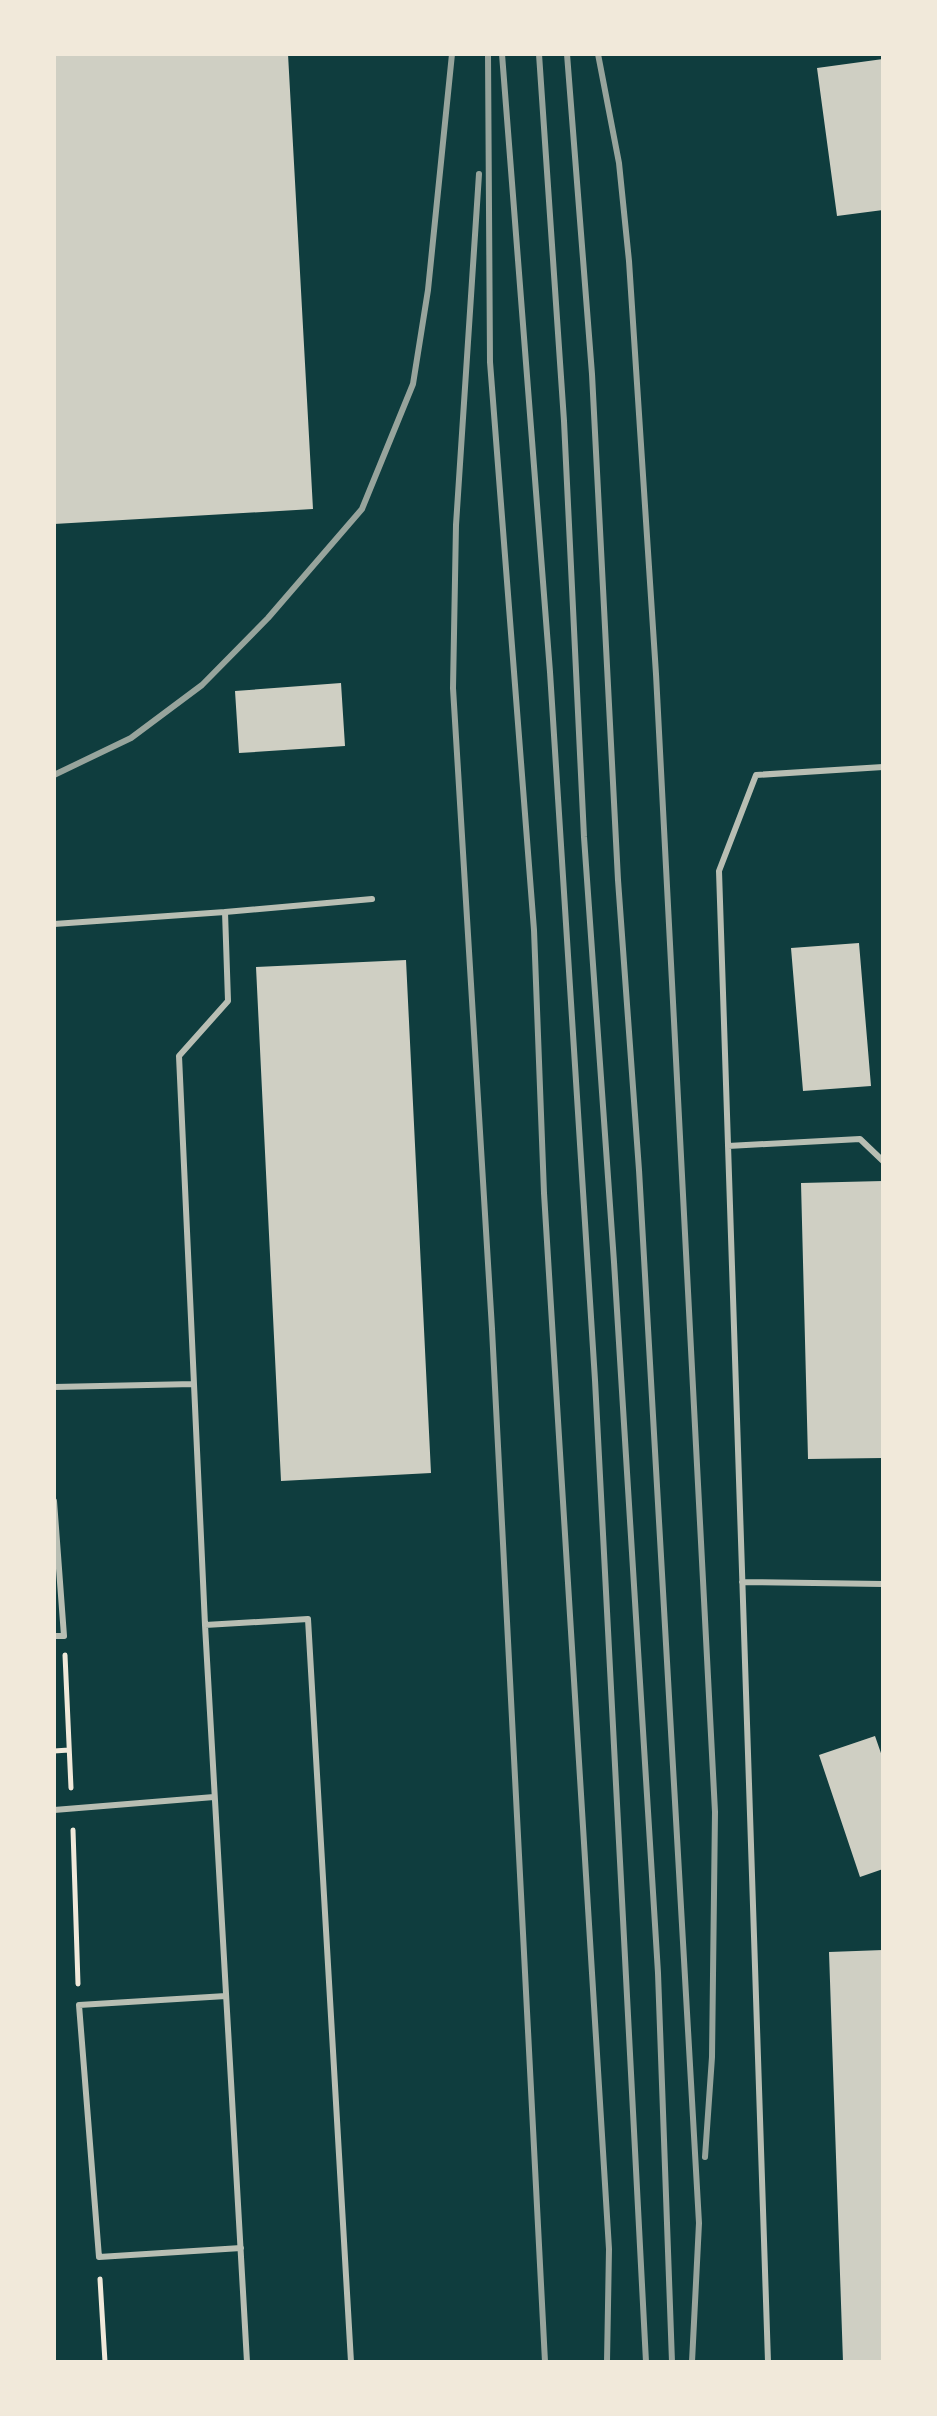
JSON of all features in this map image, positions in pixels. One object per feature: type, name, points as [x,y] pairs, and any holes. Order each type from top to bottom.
[{"type":"lane","points":[[768,2362],[719,871],[756,775],[883,767]]},
{"type":"lane","points":[[54,924],[372,899]]},
{"type":"lane","points":[[225,912],[228,1001],[179,1056],[205,1625],[247,2362]]},
{"type":"lane","points":[[728,1146],[860,1139],[883,1161]]},
{"type":"lane","points":[[54,1387],[194,1384]]},
{"type":"lane","points":[[54,1501],[64,1636],[54,1636]]},
{"type":"lane","points":[[742,1582],[883,1584]]},
{"type":"lane","points":[[205,1625],[308,1619],[351,2362]]},
{"type":"lane","points":[[54,1810],[214,1797]]},
{"type":"lane","points":[[226,1996],[79,2005],[99,2257],[241,2248]]},
{"type":"path","points":[[54,1751],[69,1750]]},
{"type":"path","points":[[99,2257],[105,2362]]},
{"type":"building","points":[[54,54],[288,54],[313,509],[54,524]]},
{"type":"building","points":[[883,59],[883,210],[837,216],[817,68]]},
{"type":"building","points":[[341,683],[345,746],[239,753],[235,691]]},
{"type":"building","points":[[859,943],[871,1086],[803,1091],[791,948]]},
{"type":"building","points":[[406,960],[431,1473],[281,1481],[256,967]]},
{"type":"building","points":[[883,1181],[883,1458],[808,1459],[801,1183]]},
{"type":"building","points":[[875,1736],[883,1759],[883,1869],[860,1877],[819,1755]]},
{"type":"building","points":[[883,1950],[883,2362],[843,2362],[829,1952]]},
{"type":"railway","points":[[54,775],[131,738],[202,685],[268,618],[362,509],[413,384],[428,290],[452,54]]},
{"type":"railway","points":[[488,54],[490,362],[534,930],[544,1193],[609,2249],[607,2362]]},
{"type":"railway","points":[[502,54],[550,672],[595,1380],[646,2362]]},
{"type":"railway","points":[[539,54],[564,421],[584,837],[658,1973],[672,2362]]},
{"type":"railway","points":[[567,54],[592,374],[618,880],[639,1170],[699,2223],[692,2362]]},
{"type":"railway","points":[[598,54],[619,163],[629,261],[656,674],[715,1812],[712,2057],[705,2157]]},
{"type":"railway","points":[[479,174],[456,525],[453,688],[492,1329],[545,2362]]}]
